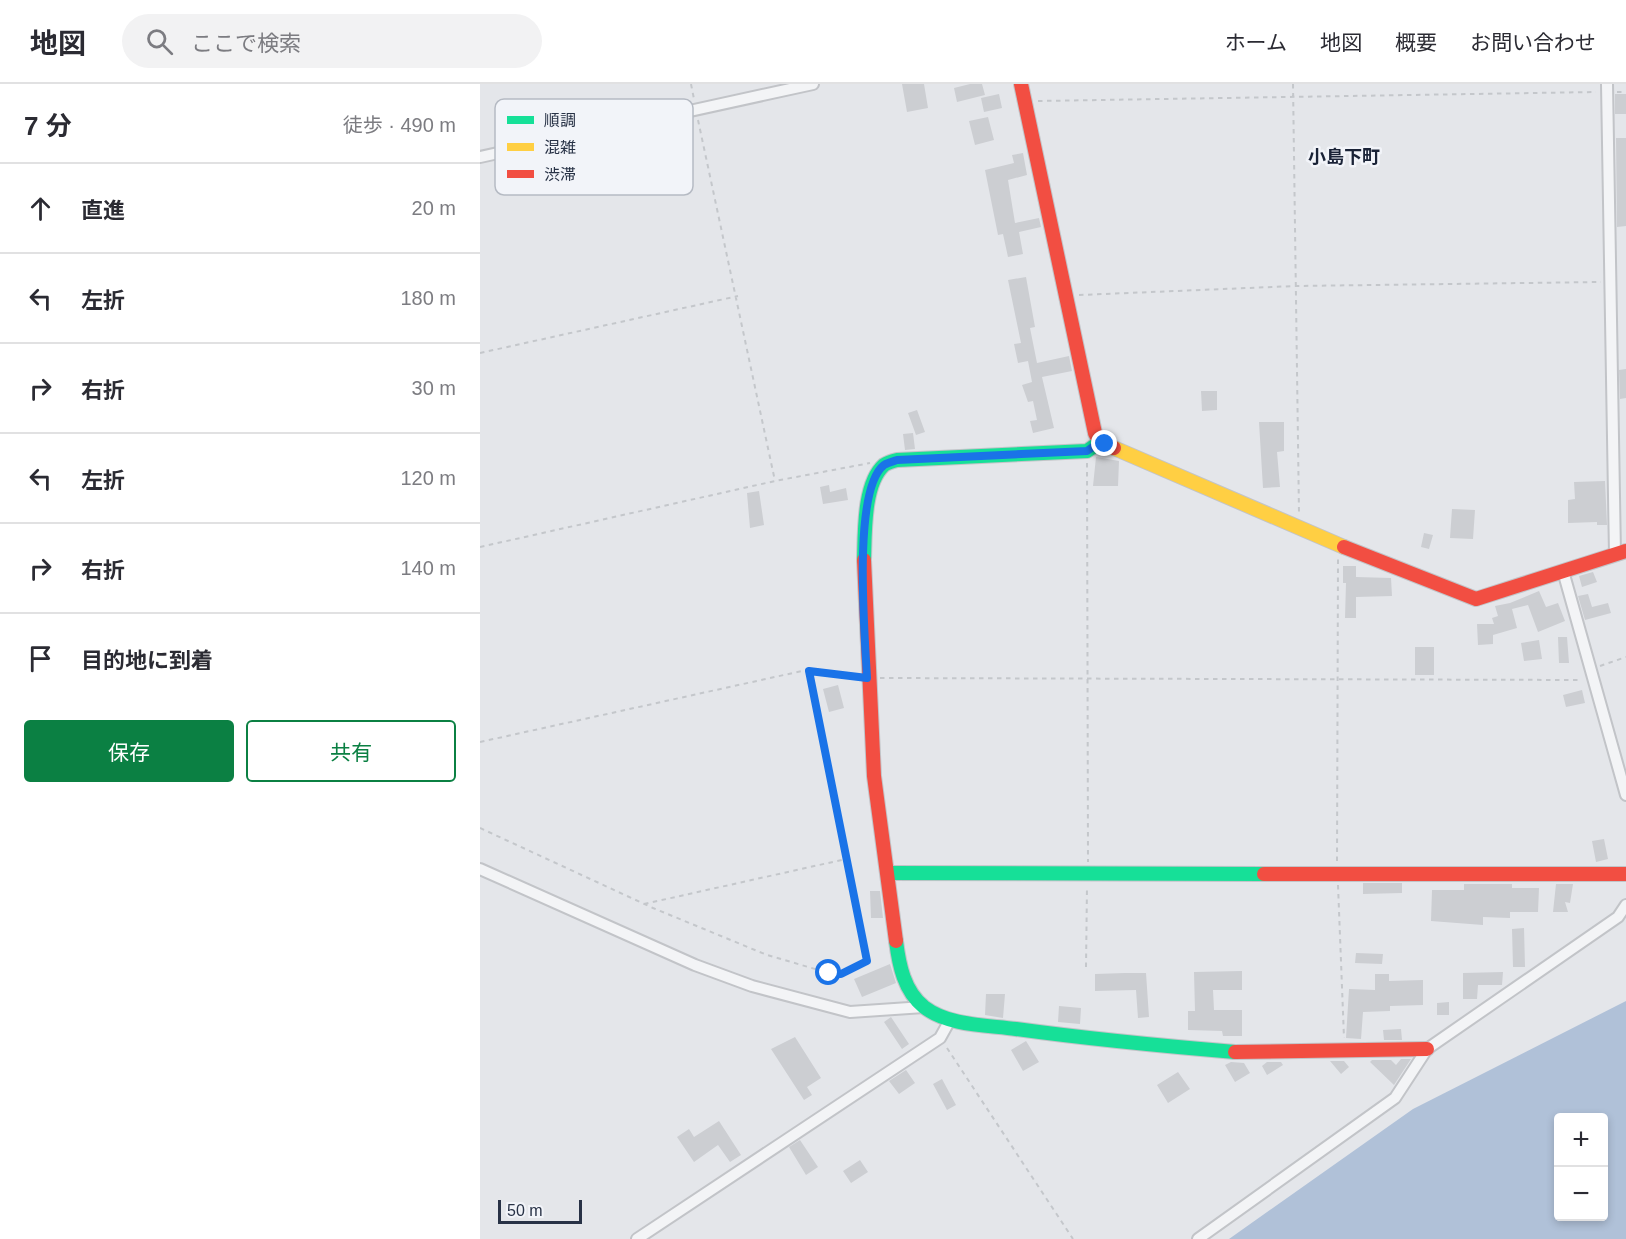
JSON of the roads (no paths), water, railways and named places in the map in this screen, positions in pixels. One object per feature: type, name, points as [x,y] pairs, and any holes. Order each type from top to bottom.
[{"type":"street","points":[[693,110],[813,84]]},
{"type":"street","points":[[1021,84],[1095,433],[1100,442],[1299,529],[1476,599],[1621,553],[1610,282],[1607,88]]},
{"type":"street","points":[[480,157],[495,154]]},
{"type":"street","points":[[1100,442],[1087,451],[897,460],[884,465],[871,488],[866,510],[863,575],[874,776],[901,971],[910,992],[924,1007],[950,1020],[1095,1040],[1243,1053],[1427,1049]]},
{"type":"street","points":[[1563,571],[1626,795]]},
{"type":"street","points":[[480,869],[695,965],[752,986],[850,1012],[924,1007]]},
{"type":"street","points":[[888,873],[1626,874]]},
{"type":"street","points":[[1198,1239],[1395,1098],[1427,1049],[1622,914],[1626,905]]},
{"type":"street","points":[[637,1239],[940,1038],[950,1020]]},
{"type":"water","points":[[1626,1001],[1626,1239],[1229,1239],[1413,1109]]},
{"type":"district","name":"小島下町","points":[[1344,157]]}]
